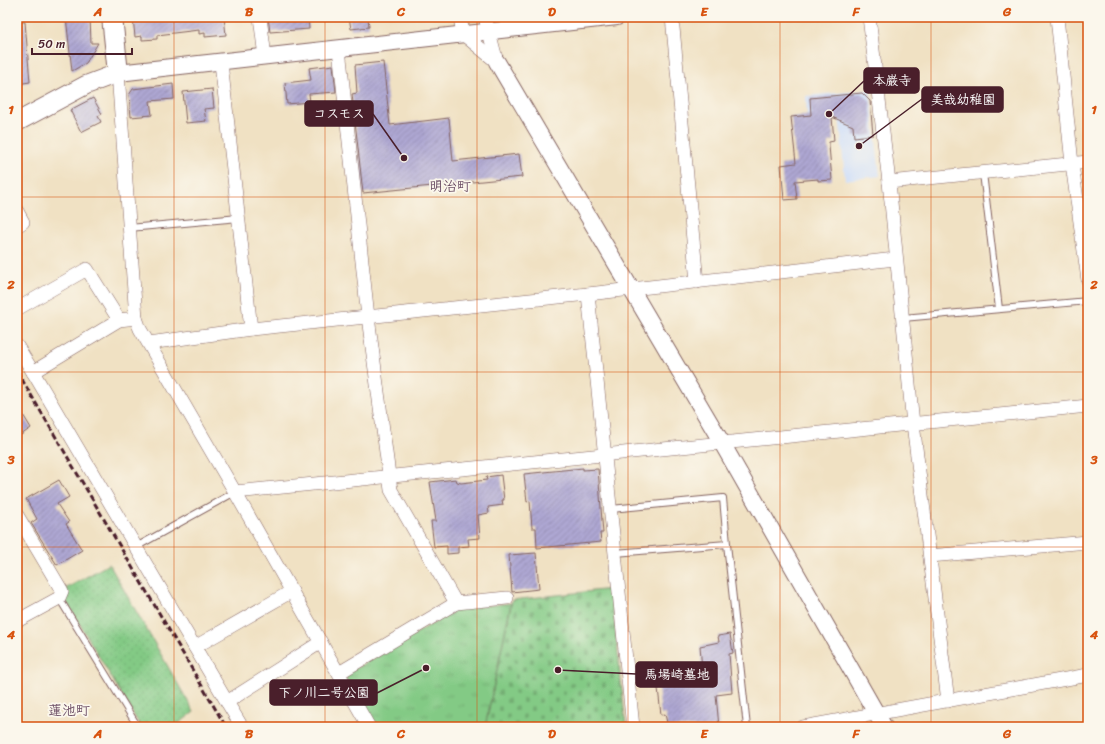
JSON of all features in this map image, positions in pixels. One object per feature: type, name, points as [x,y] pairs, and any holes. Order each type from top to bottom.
[{"type":"main road","points":[[17,122],[86,85],[118,73],[112,17]]},
{"type":"street","points":[[260,17],[265,57]]},
{"type":"street","points":[[460,17],[463,34],[497,62]]},
{"type":"street","points":[[369,727],[140,329],[136,318],[118,73],[221,63],[463,34],[487,25],[617,17]]},
{"type":"street","points":[[672,17],[697,282]]},
{"type":"street","points":[[869,17],[889,182],[895,259],[903,318],[913,424],[948,701]]},
{"type":"street","points":[[1057,17],[1072,164],[1088,280]]},
{"type":"street","points":[[487,25],[497,62],[722,443],[880,720]]},
{"type":"street","points":[[339,49],[368,317],[391,490],[456,603]]},
{"type":"street","points":[[221,63],[251,329]]},
{"type":"street","points":[[889,182],[1088,162]]},
{"type":"street","points":[[17,211],[23,222],[17,226]]},
{"type":"street","points":[[149,343],[251,329],[588,294],[895,259]]},
{"type":"street","points":[[17,309],[87,270],[119,320]]},
{"type":"street","points":[[588,294],[632,727]]},
{"type":"street","points":[[33,372],[119,320],[136,318]]},
{"type":"street","points":[[17,346],[242,727]]},
{"type":"street","points":[[235,492],[1088,406]]},
{"type":"street","points":[[17,515],[62,591],[58,598],[17,621]]},
{"type":"street","points":[[930,556],[1088,542]]},
{"type":"street","points":[[195,647],[292,591]]},
{"type":"street","points":[[338,673],[456,603],[508,598]]},
{"type":"street","points":[[227,702],[321,642]]},
{"type":"street","points":[[803,727],[880,720],[948,701],[1088,675]]},
{"type":"lane","points":[[982,173],[999,309]]},
{"type":"lane","points":[[129,228],[239,218]]},
{"type":"lane","points":[[903,318],[1088,301]]},
{"type":"lane","points":[[136,547],[235,492]]},
{"type":"lane","points":[[610,510],[723,498],[747,727]]},
{"type":"lane","points":[[615,554],[727,544]]},
{"type":"lane","points":[[58,598],[138,727]]},
{"type":"shaded area","points":[[870,90],[880,176],[845,180],[839,114],[807,116],[806,96]]},
{"type":"green space","points":[[109,564],[194,712],[174,727],[141,727],[64,598],[65,589]]},
{"type":"green space","points":[[611,589],[626,727],[485,727],[512,600]]},
{"type":"green space","points":[[511,603],[485,727],[375,727],[344,675],[458,609]]},
{"type":"building","points":[[66,17],[90,17],[91,43],[98,43],[86,63],[72,71]]},
{"type":"building","points":[[133,17],[224,17],[226,35],[205,37],[205,33],[199,34],[199,30],[157,35],[157,39],[142,40],[142,36],[135,37]]},
{"type":"building","points":[[268,17],[308,17],[309,29],[270,32]]},
{"type":"building","points":[[349,17],[368,17],[369,27],[351,29]]},
{"type":"building","points":[[17,22],[25,22],[30,82],[17,84]]},
{"type":"building","points":[[383,62],[390,125],[449,118],[453,161],[519,154],[522,177],[363,193],[352,94],[357,93],[355,65]]},
{"type":"building","points":[[333,65],[336,92],[309,94],[310,102],[287,104],[285,83],[311,80],[309,68]]},
{"type":"building","points":[[173,84],[174,99],[150,101],[152,115],[131,117],[129,95],[133,89]]},
{"type":"building","points":[[212,89],[214,108],[204,109],[206,121],[186,123],[183,92]]},
{"type":"building","points":[[862,93],[870,101],[873,135],[854,137],[853,126],[832,117],[834,141],[829,142],[829,146],[832,180],[818,181],[818,179],[795,181],[797,199],[784,200],[781,165],[796,163],[791,117],[811,115],[810,98]]},
{"type":"building","points":[[93,98],[102,114],[98,116],[101,122],[81,132],[70,110]]},
{"type":"building","points":[[17,405],[31,428],[21,435],[17,429]]},
{"type":"building","points":[[583,468],[583,470],[598,469],[603,533],[600,533],[601,542],[537,548],[536,528],[532,528],[530,501],[527,502],[524,474]]},
{"type":"building","points":[[501,475],[504,500],[502,500],[503,505],[488,507],[489,513],[478,515],[480,538],[468,539],[469,546],[458,547],[458,553],[447,554],[447,546],[434,547],[431,521],[436,521],[430,482],[456,479],[457,482],[461,483],[487,480],[486,477]]},
{"type":"building","points":[[59,480],[69,497],[57,504],[69,522],[66,524],[82,550],[57,565],[31,523],[37,519],[26,499]]},
{"type":"building","points":[[536,553],[539,589],[512,592],[509,555]]},
{"type":"building","points":[[730,634],[733,653],[729,654],[732,693],[716,695],[719,727],[668,727],[665,714],[661,715],[657,679],[664,678],[664,672],[702,669],[700,646],[719,642],[718,636]]},
{"type":"railway","points":[[17,371],[226,727]]},
{"type":"place","name":"本巌寺","points":[[829,114]]},
{"type":"place","name":"美哉幼稚園","points":[[859,146]]},
{"type":"place","name":"コスモス","points":[[404,158]]},
{"type":"place","name":"下ノ川二号公園","points":[[426,668]]},
{"type":"place","name":"馬場崎墓地","points":[[558,670]]},
{"type":"district","name":"明治町","points":[[450,186]]},
{"type":"district","name":"蓮池町","points":[[69,710]]}]
